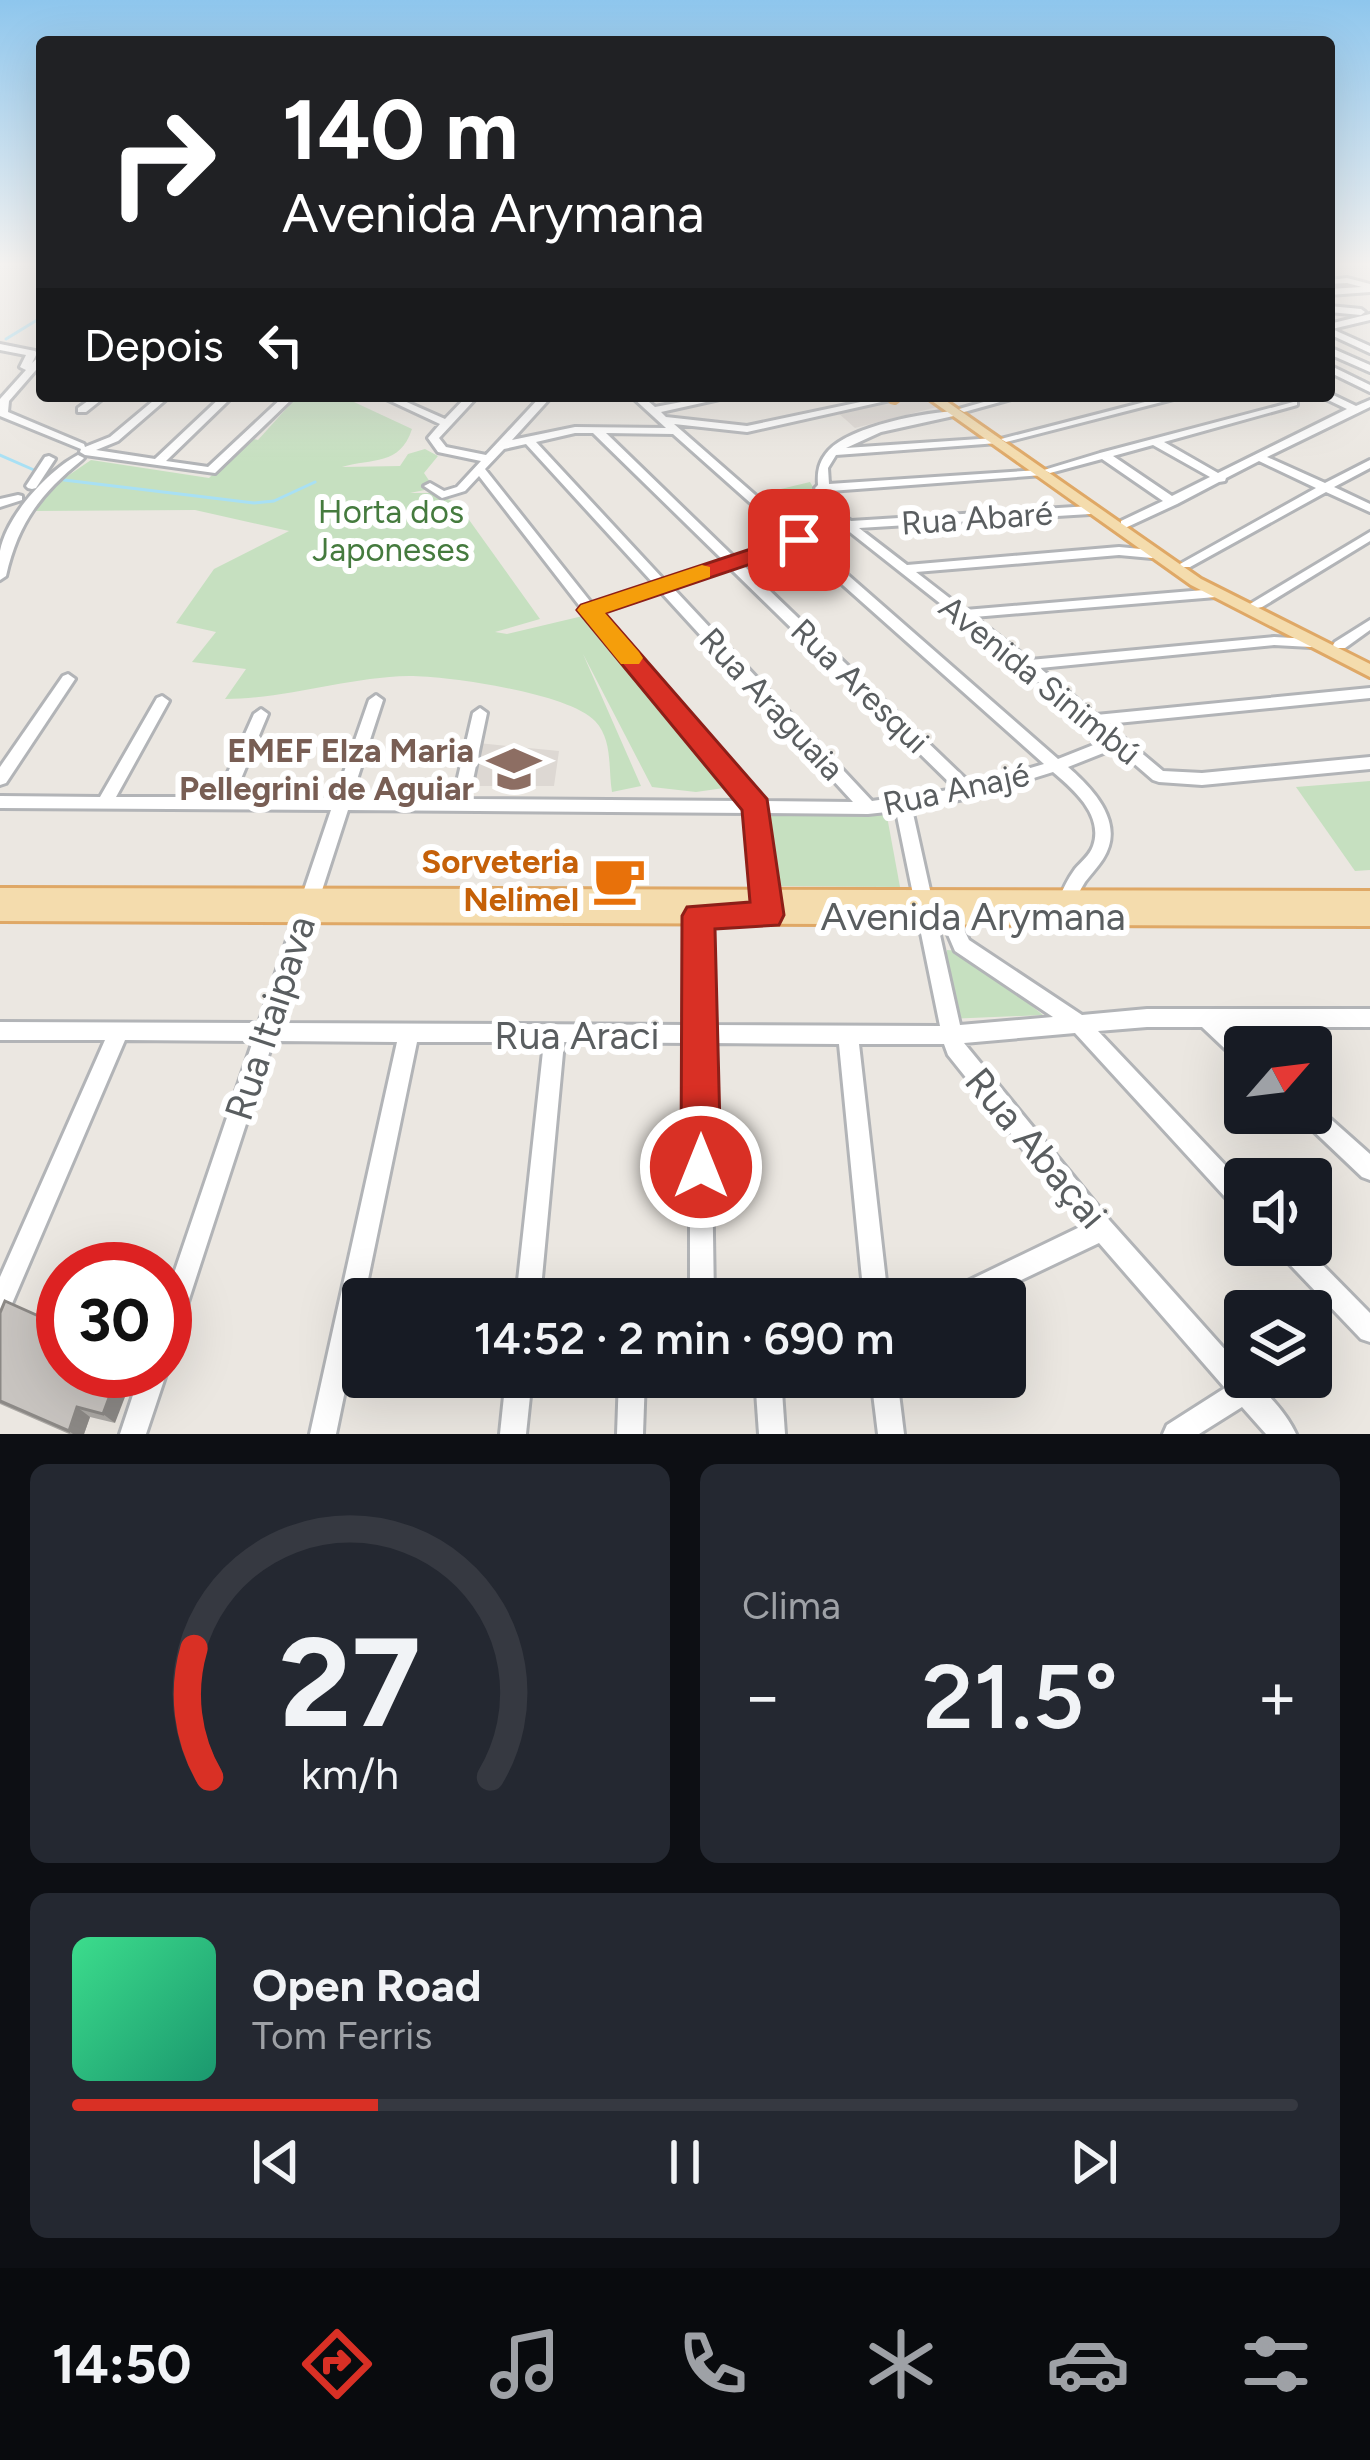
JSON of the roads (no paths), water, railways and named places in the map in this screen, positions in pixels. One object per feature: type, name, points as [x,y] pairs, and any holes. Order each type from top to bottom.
[{"type":"main road","points":[[942,402],[1044,471],[1123,536],[1370,660]]},
{"type":"main road","points":[[951,402],[959,411]]},
{"type":"main road","points":[[1044,471],[1191,588],[1216,593],[1278,635],[1311,643],[1370,671]]},
{"type":"main road","name":"Avenida Arymana","points":[[0,896],[306,905],[1368,914]]},
{"type":"main road","name":"Avenida Arymana","points":[[922,908],[950,916],[1340,900],[1368,914]]},
{"type":"main road","name":"Avenida Arymana","points":[[0,912],[306,905]]},
{"type":"street","points":[[1335,332],[1370,350]]},
{"type":"street","points":[[0,345],[36,347]]},
{"type":"street","points":[[0,345],[28,350],[33,358],[0,397]]},
{"type":"street","points":[[1335,353],[1370,369]]},
{"type":"street","points":[[36,363],[4,401],[3,414],[82,452]]},
{"type":"street","points":[[903,569],[1123,536],[1173,502],[1355,409],[1370,396],[1335,376]]},
{"type":"street","points":[[22,382],[36,383]]},
{"type":"street","points":[[1335,399],[1355,409]]},
{"type":"street","points":[[82,410],[93,402]]},
{"type":"street","points":[[0,576],[13,528],[30,499],[82,452],[113,439],[156,402]]},
{"type":"street","points":[[157,464],[222,402]]},
{"type":"street","points":[[0,532],[18,498],[38,481],[48,458],[63,446],[204,472],[219,467],[284,402]]},
{"type":"street","points":[[398,402],[444,422]]},
{"type":"street","points":[[409,408],[416,402]]},
{"type":"street","points":[[466,402],[433,438],[442,450],[484,465],[590,610],[757,807],[767,907]]},
{"type":"street","points":[[430,486],[448,495],[484,465],[541,402]]},
{"type":"street","points":[[643,402],[687,446],[1087,793],[1102,818],[1103,843],[1067,908]]},
{"type":"street","points":[[657,415],[706,402]]},
{"type":"street","points":[[657,415],[747,429],[875,402]]},
{"type":"street","points":[[994,402],[860,435],[830,452],[821,488],[1044,471],[1292,403],[1325,421]]},
{"type":"street","points":[[830,452],[1000,440],[1155,402]]},
{"type":"street","points":[[0,421],[44,442],[48,458]]},
{"type":"street","points":[[501,446],[596,429],[673,431]]},
{"type":"street","name":"Rua Aresqui","points":[[596,429],[969,792]]},
{"type":"street","points":[[650,432],[687,446]]},
{"type":"street","points":[[860,435],[876,449]]},
{"type":"street","name":"Rua Araguaia","points":[[530,442],[868,808]]},
{"type":"street","points":[[1156,442],[1221,479]]},
{"type":"street","points":[[1104,455],[1173,502]]},
{"type":"street","points":[[1262,458],[1370,508]]},
{"type":"street","points":[[1186,565],[1370,463]]},
{"type":"street","name":"Avenida Sinimbú","points":[[821,488],[846,525],[1027,665],[1115,742],[1169,780],[1370,763]]},
{"type":"street","points":[[0,502],[18,498]]},
{"type":"street","name":"Rua Abaré","points":[[590,610],[846,525],[1090,510]]},
{"type":"street","points":[[1257,604],[1370,536]]},
{"type":"street","points":[[962,614],[1191,588]]},
{"type":"street","points":[[1340,645],[1370,624]]},
{"type":"street","points":[[1027,665],[1278,635]]},
{"type":"street","points":[[0,779],[68,679]]},
{"type":"street","points":[[1094,720],[1370,694]]},
{"type":"street","name":"Rua Itaipava","points":[[192,1254],[376,700]]},
{"type":"street","points":[[104,802],[162,701]]},
{"type":"street","points":[[460,804],[480,713]]},
{"type":"street","points":[[223,802],[261,714]]},
{"type":"street","name":"Rua Anajé","points":[[0,802],[868,808],[969,792],[1055,767],[1115,742]]},
{"type":"street","name":"Rua Abaçai","points":[[903,806],[949,1035],[964,1063],[1224,1366]]},
{"type":"street","points":[[699,907],[702,1278]]},
{"type":"street","points":[[950,916],[962,945],[1078,1023],[1224,1179]]},
{"type":"street","points":[[931,950],[962,945]]},
{"type":"street","points":[[1206,1018],[1224,1035]]},
{"type":"street","points":[[1361,1018],[1370,1032]]},
{"type":"street","name":"Rua Araci","points":[[0,1031],[949,1035],[1078,1023],[1361,1018]]},
{"type":"street","points":[[0,1305],[118,1033]]},
{"type":"street","points":[[323,1434],[410,1034]]},
{"type":"street","points":[[529,1278],[555,1034]]},
{"type":"street","points":[[848,1035],[874,1278]]},
{"type":"street","points":[[1332,1134],[1370,1169]]},
{"type":"street","points":[[1000,1278],[1102,1229]]},
{"type":"street","points":[[1308,1266],[1370,1330]]},
{"type":"street","points":[[133,1434],[145,1398]]},
{"type":"street","points":[[513,1434],[517,1398]]},
{"type":"street","points":[[630,1434],[631,1398]]},
{"type":"street","points":[[769,1398],[772,1434]]},
{"type":"street","points":[[887,1398],[892,1434]]},
{"type":"street","points":[[1177,1434],[1233,1398]]},
{"type":"street","name":"Rua Abaçai","points":[[1252,1398],[1282,1434]]},
{"type":"waterway","points":[[6,339],[22,329]]},
{"type":"waterway","points":[[0,455],[34,470]]},
{"type":"waterway","points":[[64,480],[254,503],[274,501],[315,482]]},
{"type":"place","name":"EMEF Elza Maria Pellegrini de Aguiar","points":[[514,769]]},
{"type":"place","name":"Sorveteria Nelimel","points":[[619,880]]},
{"type":"park label","name":"Horta dos Japoneses","points":[[391,530]]}]
